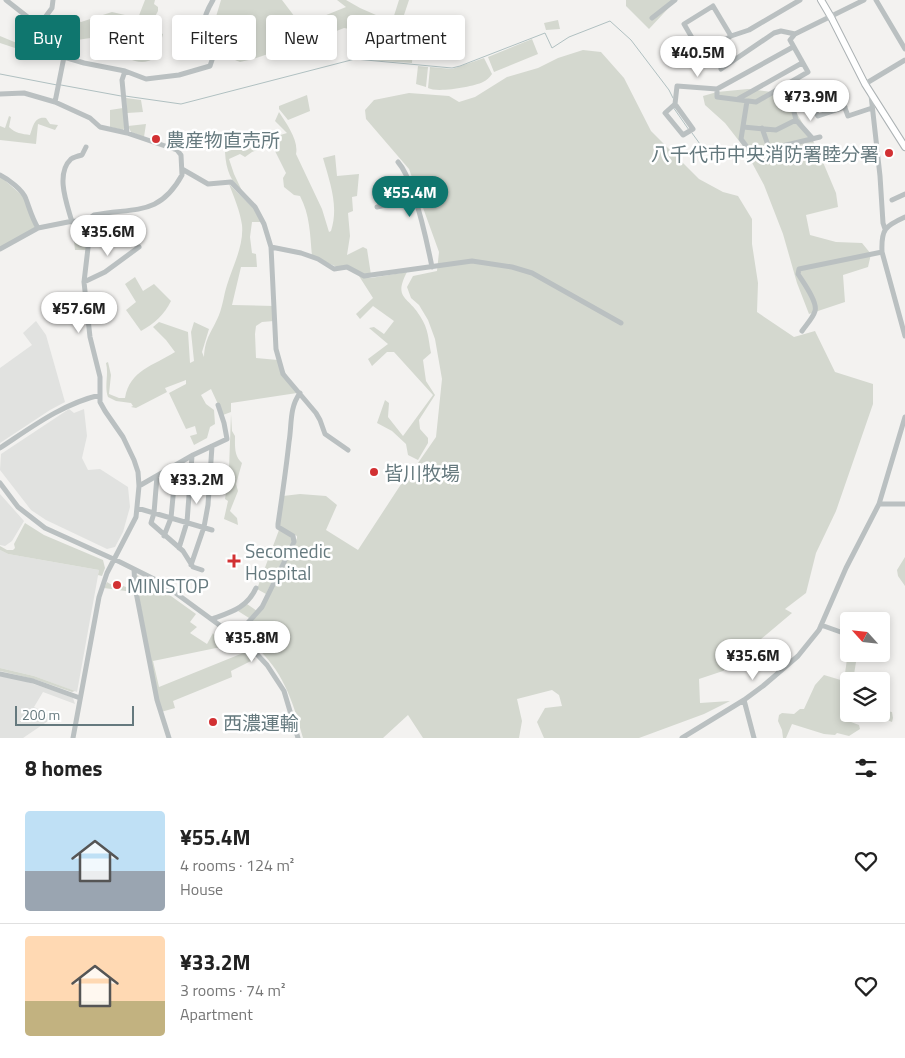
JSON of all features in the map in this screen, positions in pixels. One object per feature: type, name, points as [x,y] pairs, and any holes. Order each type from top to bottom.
[{"type":"main road","points":[[821,0],[865,84],[902,138],[905,147]]},
{"type":"street","points":[[6,0],[25,15]]},
{"type":"street","points":[[47,15],[52,8],[53,0]]},
{"type":"street","points":[[74,60],[125,71],[146,79],[166,78],[210,66],[213,57],[205,37],[203,24],[212,0]]},
{"type":"street","points":[[652,18],[675,0]]},
{"type":"street","points":[[731,36],[713,6],[684,24],[702,55],[731,36],[749,30],[800,0]]},
{"type":"street","points":[[718,89],[717,96],[756,102],[808,72],[790,40],[798,33],[864,0]]},
{"type":"street","points":[[876,0],[905,49]]},
{"type":"street","points":[[720,69],[774,33],[781,31],[798,33]]},
{"type":"street","points":[[675,104],[692,129],[683,135],[665,114],[675,104],[677,86],[718,89],[793,47]]},
{"type":"street","points":[[55,102],[63,60]]},
{"type":"street","points":[[865,84],[905,60]]},
{"type":"street","points":[[738,99],[802,63]]},
{"type":"street","points":[[125,71],[122,80],[127,133]]},
{"type":"street","points":[[796,79],[818,116],[846,107]]},
{"type":"street","points":[[807,97],[837,87],[848,116],[872,108]]},
{"type":"street","points":[[0,94],[24,94],[55,102],[90,118],[100,127],[127,133],[176,150],[181,155],[182,175],[163,200],[129,212],[94,215],[88,223],[88,248],[84,282],[90,337],[100,377],[102,406],[123,437],[134,460],[138,472],[139,486],[136,517],[114,559],[99,597],[73,738]]},
{"type":"street","points":[[871,94],[875,118],[885,229]]},
{"type":"street","points":[[747,100],[741,140],[755,158],[778,147],[820,137]]},
{"type":"street","points":[[794,112],[796,120],[813,139]]},
{"type":"street","points":[[743,127],[776,130],[796,120]]},
{"type":"street","points":[[762,128],[770,151]]},
{"type":"street","points":[[72,222],[62,184],[68,162],[71,158],[82,156],[86,147]]},
{"type":"street","points":[[398,162],[404,169],[414,198],[425,234],[432,267]]},
{"type":"street","points":[[182,169],[208,184],[231,182],[255,207],[264,224],[271,247],[276,349],[283,374],[320,420],[325,434],[348,450]]},
{"type":"street","points":[[0,175],[26,197],[31,217],[38,228]]},
{"type":"street","points":[[892,200],[905,194]]},
{"type":"street","points":[[377,207],[414,198]]},
{"type":"street","points":[[905,217],[890,224],[882,234],[882,252],[905,336]]},
{"type":"street","points":[[0,249],[38,228],[72,222],[88,223]]},
{"type":"street","points":[[84,282],[105,272],[139,246]]},
{"type":"street","points":[[271,247],[310,256],[334,268],[348,267],[364,276],[472,261],[521,269],[532,273],[621,323]]},
{"type":"street","points":[[802,332],[816,308],[798,274],[799,269],[882,252]]},
{"type":"street","points":[[236,636],[262,607],[294,542],[293,536],[278,528],[278,524],[290,437],[291,414],[300,393]]},
{"type":"street","points":[[0,448],[63,408],[100,395]]},
{"type":"street","points":[[139,486],[227,439],[218,405]]},
{"type":"street","points":[[682,738],[744,700],[784,669],[798,656],[822,625],[846,568],[878,504],[905,417]]},
{"type":"street","points":[[191,565],[204,527],[208,505],[212,446]]},
{"type":"street","points":[[179,548],[187,522],[192,456]]},
{"type":"street","points":[[164,536],[171,518],[176,465]]},
{"type":"street","points":[[157,476],[154,512],[151,523],[164,536],[183,550],[191,565],[202,570]]},
{"type":"street","points":[[0,483],[18,507],[44,528],[162,583],[236,636],[263,659],[287,699],[298,738]]},
{"type":"street","points":[[878,504],[905,504]]},
{"type":"street","points":[[137,508],[212,530]]},
{"type":"street","points":[[134,569],[135,587],[157,700],[169,738]]},
{"type":"street","points":[[212,619],[228,614],[248,602],[256,588]]},
{"type":"street","points":[[822,625],[840,632]]},
{"type":"street","points":[[0,674],[33,681],[80,698]]},
{"type":"street","points":[[744,700],[754,738]]},
{"type":"shaded area","points":[[145,0],[155,0],[154,4],[158,7],[156,15],[139,15]]},
{"type":"shaded area","points":[[221,0],[282,0],[293,15],[266,15],[266,55],[256,58],[256,15],[216,15]]},
{"type":"shaded area","points":[[337,0],[346,0],[376,15],[347,15],[347,29],[337,31],[337,15],[326,15],[346,7]]},
{"type":"shaded area","points":[[399,0],[409,0],[404,15],[394,15]]},
{"type":"shaded area","points":[[626,0],[676,0],[649,29],[626,6]]},
{"type":"shaded area","points":[[112,12],[125,15],[103,15]]},
{"type":"shaded area","points":[[90,19],[90,38],[80,40],[81,22]]},
{"type":"shaded area","points":[[558,20],[560,29],[546,30],[544,23]]},
{"type":"shaded area","points":[[0,36],[15,42],[15,48],[0,43]]},
{"type":"shaded area","points":[[532,39],[538,54],[494,72],[488,57]]},
{"type":"shaded area","points":[[583,50],[601,52],[624,78],[651,131],[699,179],[723,192],[738,196],[752,219],[752,244],[758,283],[757,312],[794,337],[815,331],[835,372],[873,384],[873,404],[836,511],[816,553],[806,593],[785,609],[792,613],[723,671],[699,679],[700,703],[730,701],[704,714],[639,738],[544,738],[537,722],[545,708],[562,706],[559,695],[552,690],[517,699],[522,721],[519,738],[423,738],[408,715],[383,738],[303,738],[282,679],[265,656],[240,633],[268,597],[297,538],[297,536],[279,526],[283,496],[300,494],[326,496],[337,505],[326,530],[358,550],[409,472],[418,463],[436,437],[442,379],[435,339],[428,320],[419,305],[411,298],[407,287],[413,276],[437,271],[439,252],[409,169],[366,119],[365,110],[374,100],[409,93],[449,96],[459,102],[475,97],[507,77],[538,68],[558,58]]},
{"type":"shaded area","points":[[484,58],[492,74],[488,79],[478,84],[455,89],[439,90],[428,88],[430,67],[452,69]]},
{"type":"shaded area","points":[[132,60],[151,60],[142,62]]},
{"type":"shaded area","points":[[368,60],[412,60],[412,63]]},
{"type":"shaded area","points":[[418,66],[428,67],[426,87],[416,84]]},
{"type":"shaded area","points":[[748,89],[772,92],[789,100],[817,148],[836,193],[838,207],[806,215],[810,235],[836,242],[862,243],[871,254],[868,267],[843,275],[845,302],[809,314],[797,283],[783,234],[764,185],[743,146],[725,123],[705,105],[703,96],[717,92]]},
{"type":"shaded area","points":[[307,95],[310,111],[288,120],[279,109],[279,106]]},
{"type":"shaded area","points":[[126,98],[141,100],[143,112],[127,113]]},
{"type":"shaded area","points":[[123,108],[125,127],[123,130],[110,127],[110,110]]},
{"type":"shaded area","points":[[279,112],[294,137],[296,154],[322,209],[329,232],[333,222],[334,204],[331,185],[323,158],[335,155],[337,176],[359,174],[357,196],[352,197],[353,211],[348,213],[350,236],[347,255],[363,247],[367,249],[371,275],[365,275],[347,265],[337,267],[312,256],[306,210],[300,196],[294,195],[284,187],[283,178],[286,173],[272,145],[252,152],[245,157],[240,154],[229,159],[244,195],[233,180],[228,170],[225,152],[287,133],[275,121]]},
{"type":"shaded area","points":[[9,116],[11,117],[9,127],[16,132],[24,134],[30,135],[36,120],[42,118],[46,118],[50,124],[58,125],[55,130],[38,124],[36,144],[0,140],[0,126],[5,128]]},
{"type":"shaded area","points":[[146,124],[144,137],[131,132],[128,126]]},
{"type":"shaded area","points":[[0,176],[25,198],[36,227],[0,248]]},
{"type":"shaded area","points":[[229,184],[253,208],[261,222],[252,222],[250,237],[252,253],[256,254],[257,267],[241,267],[232,305],[274,306],[274,321],[262,322],[256,326],[256,358],[278,360],[297,393],[231,403],[231,412],[223,415],[211,389],[201,395],[206,404],[214,410],[215,424],[210,427],[207,438],[194,445],[190,436],[197,434],[195,426],[186,429],[169,393],[186,384],[186,380],[165,388],[167,392],[136,408],[131,407],[133,406],[131,403],[116,401],[108,397],[106,389],[106,363],[108,362],[111,375],[109,394],[125,398],[132,381],[137,375],[175,352],[153,327],[159,322],[188,332],[190,363],[194,361],[191,332],[194,322],[209,329],[202,352],[204,357],[207,339],[220,311],[241,240],[241,220]]},
{"type":"shaded area","points":[[72,223],[86,226],[86,250],[75,250]]},
{"type":"shaded area","points":[[407,272],[401,287],[402,293],[420,316],[427,330],[431,353],[423,360],[426,381],[435,395],[419,420],[420,429],[428,438],[428,443],[418,460],[408,455],[406,444],[392,431],[377,423],[385,400],[389,403],[388,417],[403,436],[433,395],[394,352],[387,352],[372,366],[368,359],[388,344],[369,328],[374,327],[384,334],[394,321],[373,306],[360,319],[356,314],[373,298],[359,276],[371,278]]},
{"type":"shaded area","points":[[135,277],[143,291],[154,284],[171,301],[159,318],[141,331],[126,310],[136,302],[125,284]]},
{"type":"shaded area","points":[[36,321],[46,335],[65,402],[0,443],[0,368],[32,345],[23,333]]},
{"type":"shaded area","points":[[69,409],[74,413],[84,409],[87,436],[82,458],[88,470],[100,469],[128,487],[130,507],[123,532],[115,547],[107,549],[46,520],[31,510],[0,470],[1,454]]},
{"type":"shaded area","points":[[231,414],[232,431],[235,436],[235,451],[242,463],[236,484],[238,491],[230,511],[237,518],[238,525],[224,519],[228,501],[225,499],[229,470]]},
{"type":"shaded area","points":[[0,494],[24,521],[12,541],[5,546],[0,545]]},
{"type":"shaded area","points":[[25,523],[44,535],[103,560],[105,568],[102,576],[98,575],[99,570],[8,554],[0,550],[0,546],[7,550],[15,548],[14,544]]},
{"type":"shaded area","points":[[279,530],[290,535],[293,539],[266,594],[257,589]]},
{"type":"shaded area","points":[[0,550],[8,554],[99,570],[77,692],[34,676],[0,668]]},
{"type":"shaded area","points":[[905,557],[905,586],[898,576],[897,570]]},
{"type":"shaded area","points":[[137,575],[164,591],[196,614],[190,622],[197,627],[190,633],[207,644],[213,633],[221,647],[153,661],[159,687],[248,651],[255,659],[231,671],[232,677],[173,701],[175,708],[161,712],[137,587]]},
{"type":"shaded area","points":[[132,581],[133,592],[104,588],[107,582],[120,590],[123,586],[129,588]]},
{"type":"shaded area","points":[[247,604],[257,611],[249,618],[238,611]]},
{"type":"shaded area","points":[[847,662],[856,662],[854,672],[845,672]]},
{"type":"shaded area","points":[[0,668],[34,676],[75,691],[72,692],[34,679],[0,671]]},
{"type":"shaded area","points":[[824,675],[840,680],[840,722],[851,722],[859,725],[860,729],[849,736],[837,733],[835,735],[824,734],[792,724],[786,738],[783,738],[778,721],[779,715],[782,713],[794,714],[800,709],[804,709],[815,685]]},
{"type":"shaded area","points":[[0,676],[21,680],[55,691],[73,698],[75,704],[43,692],[34,707],[54,717],[23,738],[0,738]]},
{"type":"shaded area","points":[[890,712],[892,712],[892,722],[890,721]]},
{"type":"waterway","points":[[125,96],[181,104],[355,59],[452,68],[545,33],[552,48],[569,37],[610,21],[631,40],[673,98]]},
{"type":"waterway","points":[[0,74],[57,85]]},
{"type":"waterway","points":[[61,85],[121,96]]},
{"type":"waterway","points":[[673,107],[689,130]]},
{"type":"waterway","points":[[692,133],[705,151]]},
{"type":"place","name":"農産物直売所","points":[[156,139]]},
{"type":"place","name":"八千代市中央消防署睦分署","points":[[889,153]]},
{"type":"place","name":"皆川牧場","points":[[374,472]]},
{"type":"place","name":"Secomedic Hospital","points":[[234,561]]},
{"type":"place","name":"MINISTOP","points":[[117,585]]},
{"type":"place","name":"西濃運輸","points":[[213,722]]}]
